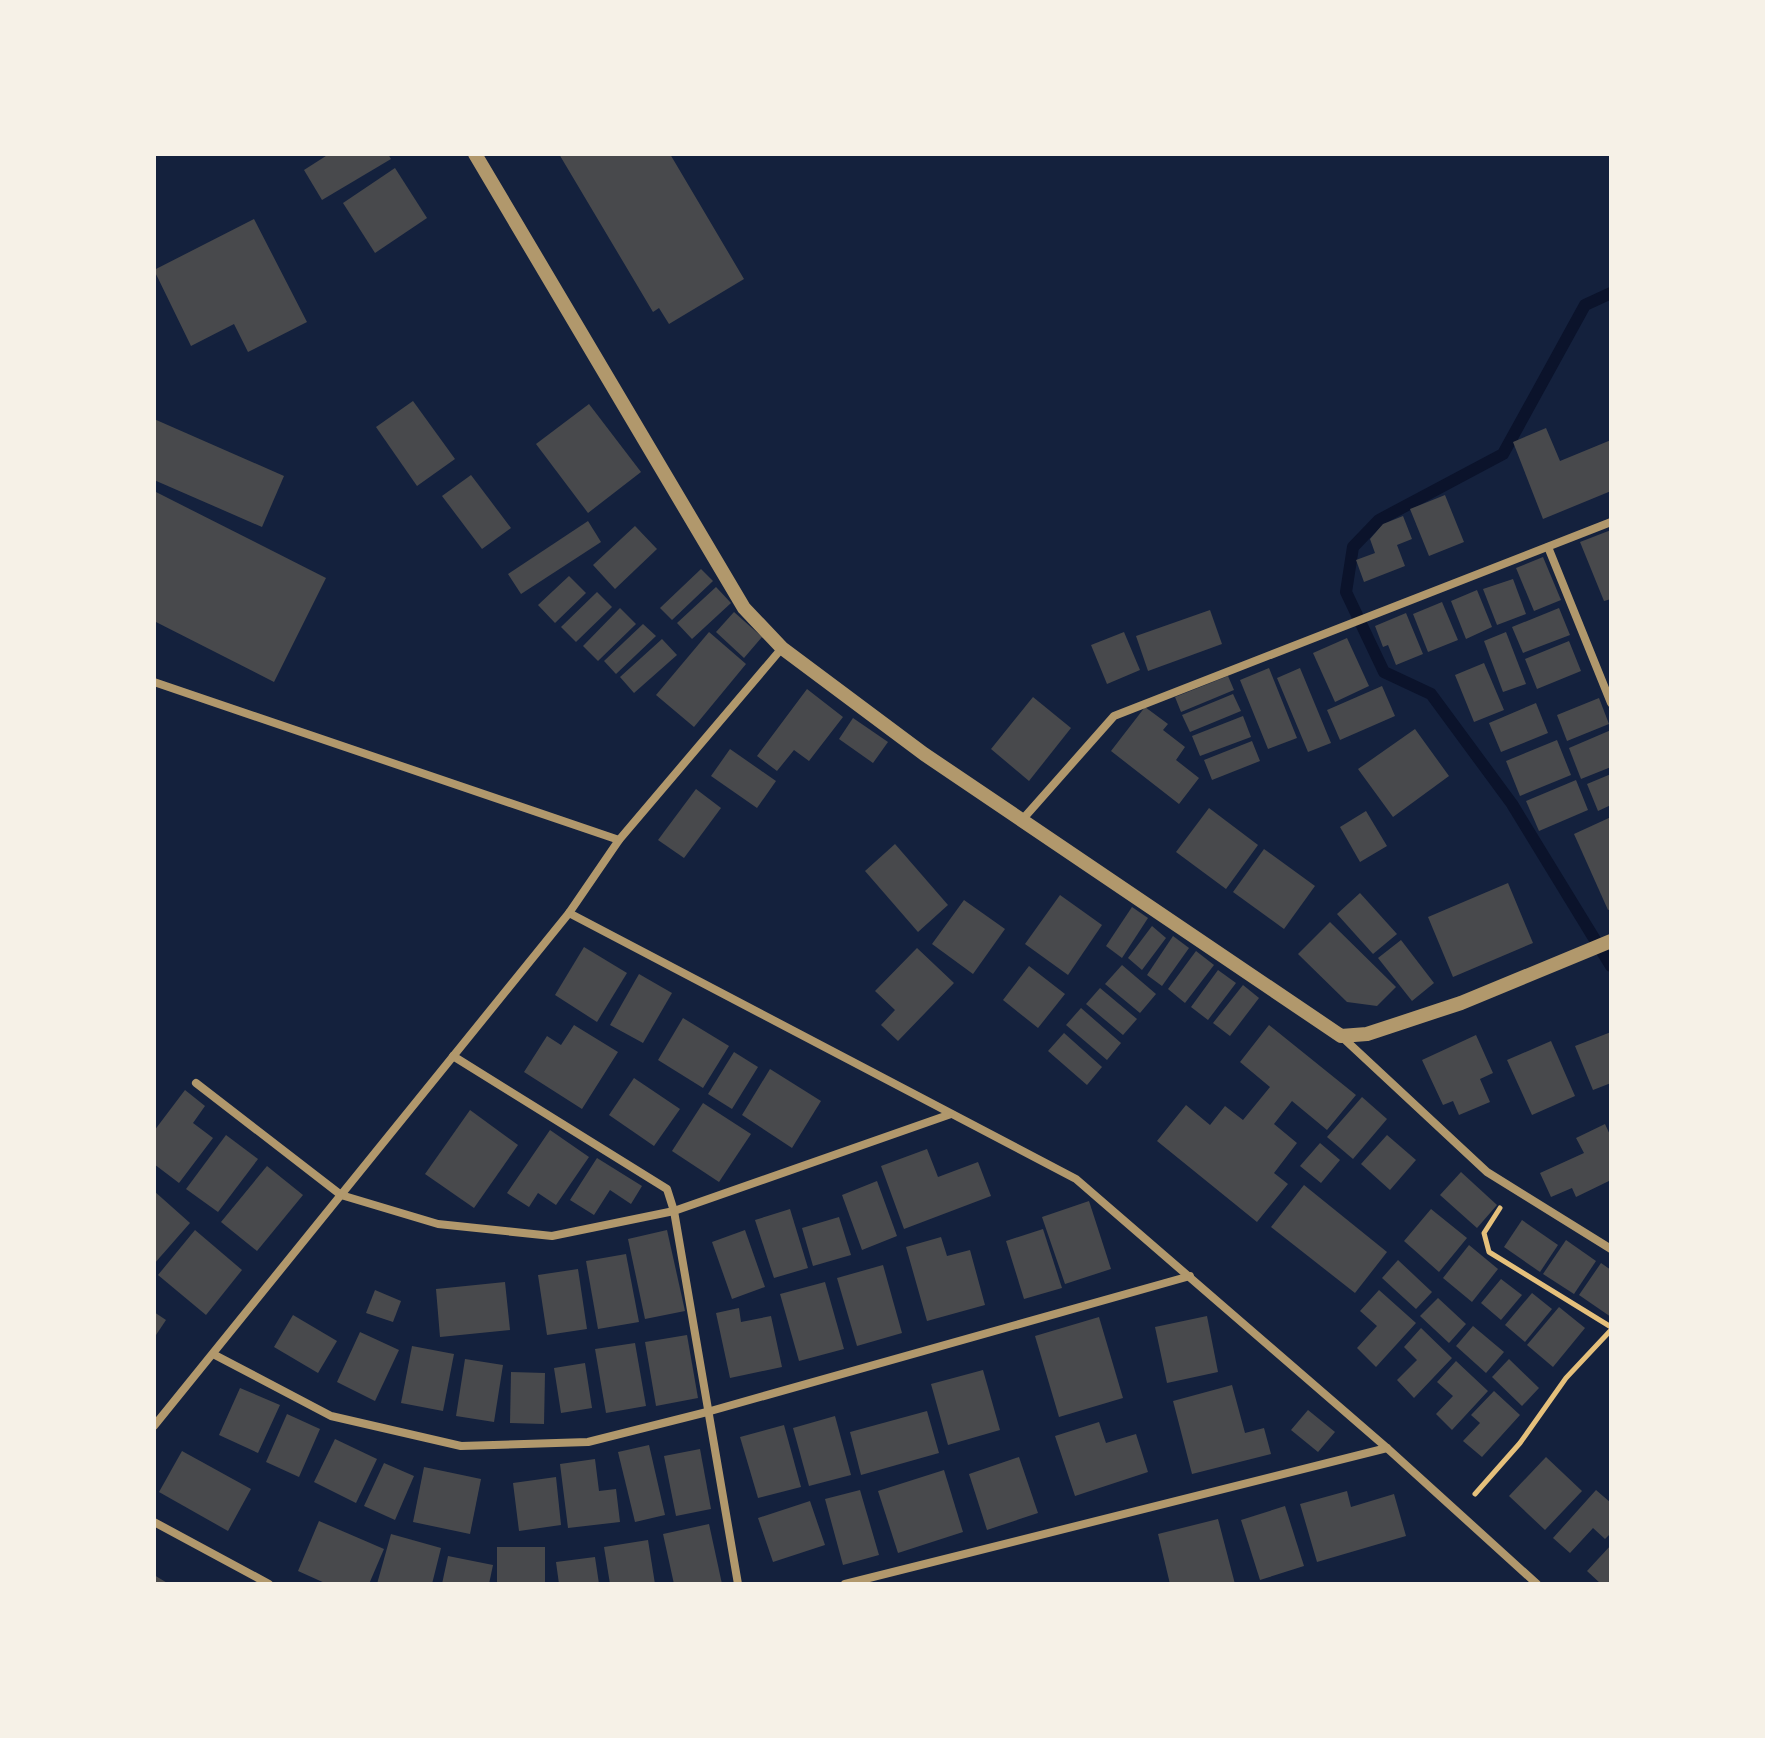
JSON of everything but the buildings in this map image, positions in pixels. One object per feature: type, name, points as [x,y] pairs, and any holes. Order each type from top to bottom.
[{"type":"street","points":[[475,154],[744,608],[782,648],[924,754],[1341,1036],[1487,1172],[1611,1249]]},
{"type":"street","points":[[1022,820],[1114,716],[1611,522]]},
{"type":"street","points":[[1548,547],[1611,703]]},
{"type":"street","points":[[154,1426],[569,913],[619,840],[782,648]]},
{"type":"street","points":[[154,682],[619,840]]},
{"type":"street","points":[[569,913],[1076,1179],[1387,1448],[1537,1584]]},
{"type":"street","points":[[1341,1036],[1367,1034],[1461,1003],[1611,941]]},
{"type":"street","points":[[453,1056],[667,1189],[674,1211],[738,1584]]},
{"type":"street","points":[[196,1083],[341,1195],[438,1224],[552,1236],[674,1211],[951,1114]]},
{"type":"street","points":[[213,1354],[331,1416],[461,1446],[588,1442],[707,1412],[1190,1276]]},
{"type":"street","points":[[845,1584],[1387,1448]]},
{"type":"street","points":[[154,1522],[269,1584]]},
{"type":"path","points":[[1475,1494],[1520,1443],[1566,1378],[1611,1328],[1489,1252],[1484,1233],[1503,1204]]},
{"type":"waterway","points":[[1611,293],[1585,305],[1503,454],[1379,520],[1353,547],[1346,592],[1384,672],[1431,694],[1512,804],[1611,966]]}]
